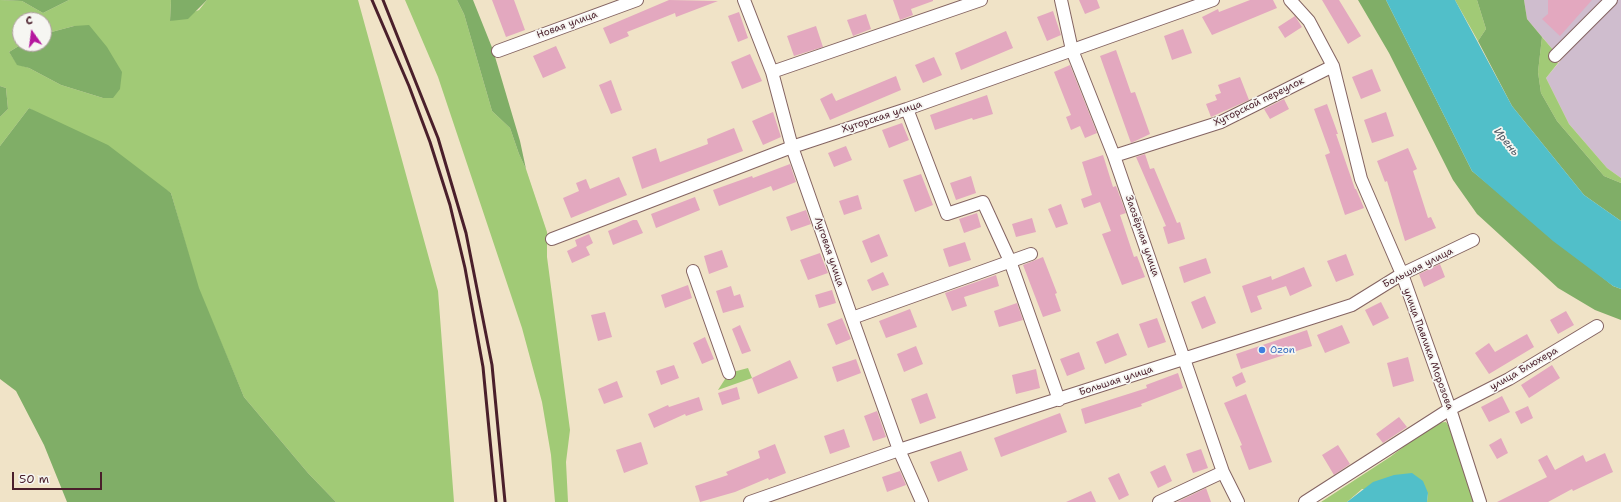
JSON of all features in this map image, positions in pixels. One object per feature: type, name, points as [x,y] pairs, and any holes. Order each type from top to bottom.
[{"type":"street","name":"Новая улица","points":[[498,51],[637,0]]},
{"type":"street","name":"Луговая улица","points":[[744,0],[772,72],[792,147],[852,318],[899,450],[922,502]]},
{"type":"street","points":[[772,72],[981,0]]},
{"type":"street","name":"Заозёрная улица","points":[[1061,0],[1072,50],[1114,156],[1223,472],[1238,502]]},
{"type":"street","name":"Хуторская улица","points":[[552,239],[792,147],[907,109],[1214,0]]},
{"type":"street","name":"улица Павлика Морозова","points":[[1290,0],[1309,22],[1333,66],[1360,179],[1402,274],[1450,409],[1480,502]]},
{"type":"street","points":[[1555,56],[1611,0]]},
{"type":"street","name":"Хуторской переулок","points":[[1114,156],[1221,122],[1333,66]]},
{"type":"street","points":[[907,109],[947,214],[983,202],[1010,261],[1059,400]]},
{"type":"street","name":"Большая улица","points":[[750,502],[899,450],[1352,305],[1402,274],[1473,240]]},
{"type":"street","points":[[852,318],[1031,254]]},
{"type":"street","points":[[693,271],[729,373]]},
{"type":"street","name":"улица Блюхера","points":[[1305,502],[1450,409],[1509,379],[1597,326]]},
{"type":"street","points":[[1159,502],[1223,472]]},
{"type":"shaded area","points":[[1524,0],[1602,0],[1554,51],[1527,19]]},
{"type":"shaded area","points":[[1617,0],[1621,0],[1621,178],[1607,168],[1569,124],[1546,78],[1577,41]]},
{"type":"green space","points":[[0,0],[22,1],[41,12],[12,12],[12,50],[9,52],[17,64],[29,68],[61,85],[103,98],[74,26],[52,32],[52,12],[45,12],[69,0],[171,0],[170,21],[199,10],[207,0],[358,0],[438,291],[454,502],[336,502],[308,473],[244,397],[198,288],[171,193],[29,108],[0,146],[0,117],[8,109],[6,88],[0,86]]},
{"type":"green space","points":[[0,0],[69,0],[45,12],[41,12],[22,1]]},
{"type":"green space","points":[[171,0],[207,0],[188,19],[170,21]]},
{"type":"green space","points":[[405,0],[457,0],[464,14],[492,111],[510,128],[526,169],[547,232],[547,257],[570,430],[566,462],[568,502],[555,502],[551,455],[542,402],[522,328],[438,77]]},
{"type":"green space","points":[[457,0],[473,0],[493,50],[520,141],[526,169],[510,128],[492,111],[464,14]]},
{"type":"green space","points":[[1358,0],[1386,0],[1472,171],[1613,286],[1621,289],[1621,320],[1595,310],[1558,288],[1477,214],[1453,180],[1389,53]]},
{"type":"green space","points":[[1455,0],[1477,0],[1486,29],[1478,41]]},
{"type":"green space","points":[[1477,0],[1524,0],[1527,19],[1542,37],[1538,72],[1541,93],[1557,121],[1604,176],[1621,183],[1621,221],[1584,195],[1512,106],[1478,41],[1486,29]]},
{"type":"green space","points":[[89,25],[107,47],[122,72],[120,89],[113,98],[103,98],[61,85],[29,68],[17,65],[9,52],[12,50],[12,52],[52,52],[52,32],[74,26]]},
{"type":"green space","points":[[1542,37],[1554,51],[1550,57],[1558,63],[1546,78],[1569,124],[1607,168],[1621,178],[1621,183],[1604,176],[1557,121],[1541,93],[1538,72]]},
{"type":"green space","points":[[0,86],[6,88],[8,109],[0,117]]},
{"type":"green space","points":[[29,108],[108,145],[171,193],[199,288],[244,397],[308,473],[336,502],[67,502],[44,445],[16,391],[0,379],[0,146]]},
{"type":"green space","points":[[748,368],[752,378],[718,390],[729,373]]},
{"type":"green space","points":[[1446,422],[1453,433],[1474,502],[1427,502],[1428,493],[1362,489],[1347,502],[1321,502],[1390,457],[1435,423]]},
{"type":"water","name":"Ирень","points":[[1386,0],[1455,0],[1512,106],[1584,195],[1621,221],[1621,289],[1613,286],[1553,241],[1472,171]]},
{"type":"water","points":[[1412,473],[1423,481],[1428,493],[1427,502],[1347,502],[1373,482],[1394,475]]},
{"type":"building","points":[[492,0],[514,0],[525,30],[506,37]]},
{"type":"building","points":[[669,0],[718,1],[676,17],[675,13],[627,32],[629,36],[610,44],[603,28]]},
{"type":"building","points":[[893,0],[933,1],[911,9],[913,15],[900,20]]},
{"type":"building","points":[[1079,0],[1097,0],[1100,8],[1085,14]]},
{"type":"building","points":[[1250,0],[1273,0],[1277,8],[1212,35],[1202,17],[1218,9],[1219,12]]},
{"type":"building","points":[[1322,0],[1339,0],[1361,36],[1348,44]]},
{"type":"building","points":[[1548,0],[1592,0],[1560,36],[1542,19],[1548,14]]},
{"type":"building","points":[[1053,11],[1061,35],[1047,41],[1037,17]]},
{"type":"building","points":[[739,12],[748,38],[738,42],[728,16]]},
{"type":"building","points":[[866,14],[871,29],[853,36],[847,20]]},
{"type":"building","points":[[1295,16],[1302,27],[1285,38],[1278,27]]},
{"type":"building","points":[[816,26],[823,47],[794,56],[787,36]]},
{"type":"building","points":[[1183,29],[1192,53],[1172,60],[1164,36]]},
{"type":"building","points":[[1006,31],[1013,48],[961,70],[955,53]]},
{"type":"building","points":[[556,46],[566,68],[543,78],[533,56]]},
{"type":"building","points":[[1116,50],[1131,93],[1135,92],[1150,134],[1131,143],[1100,56]]},
{"type":"building","points":[[750,54],[762,81],[742,89],[731,62]]},
{"type":"building","points":[[934,57],[942,75],[923,83],[915,65]]},
{"type":"building","points":[[1070,65],[1097,133],[1085,138],[1080,126],[1071,130],[1066,117],[1071,115],[1054,72]]},
{"type":"building","points":[[1372,69],[1381,91],[1361,99],[1352,77]]},
{"type":"building","points":[[896,76],[901,90],[830,120],[820,99],[832,93],[836,101]]},
{"type":"building","points":[[1240,77],[1249,100],[1211,117],[1206,104],[1217,100],[1215,95],[1221,93],[1218,85]]},
{"type":"building","points":[[611,80],[622,110],[611,114],[599,85]]},
{"type":"building","points":[[987,95],[993,114],[973,120],[972,118],[935,130],[930,115]]},
{"type":"building","points":[[1284,99],[1289,109],[1270,119],[1264,109]]},
{"type":"building","points":[[1327,104],[1355,189],[1364,208],[1345,215],[1325,155],[1330,153],[1314,109]]},
{"type":"building","points":[[773,112],[781,137],[763,145],[752,121]]},
{"type":"building","points":[[1386,112],[1394,136],[1372,143],[1364,120]]},
{"type":"building","points":[[902,123],[909,140],[889,148],[882,130]]},
{"type":"building","points":[[734,128],[743,151],[642,189],[632,157],[656,148],[660,162],[708,144],[707,139]]},
{"type":"building","points":[[846,146],[852,160],[834,167],[828,153]]},
{"type":"building","points":[[1408,148],[1417,169],[1413,171],[1428,218],[1431,217],[1436,228],[1405,241],[1387,181],[1385,182],[1377,161]]},
{"type":"building","points":[[1145,154],[1150,169],[1154,168],[1177,223],[1180,222],[1185,239],[1168,244],[1163,227],[1166,226],[1136,157]]},
{"type":"building","points":[[1103,155],[1113,187],[1116,186],[1126,213],[1120,215],[1134,257],[1137,256],[1145,277],[1122,285],[1102,234],[1111,231],[1100,202],[1084,208],[1081,199],[1092,195],[1082,162]]},
{"type":"building","points":[[790,164],[796,182],[773,191],[771,186],[719,206],[713,190],[752,176],[753,178]]},
{"type":"building","points":[[921,174],[933,205],[915,212],[903,180]]},
{"type":"building","points":[[971,176],[976,193],[956,200],[950,183]]},
{"type":"building","points":[[619,177],[627,195],[571,218],[563,198],[579,191],[576,183],[586,179],[590,189]]},
{"type":"building","points":[[858,195],[862,209],[844,215],[839,201]]},
{"type":"building","points":[[695,197],[700,210],[656,228],[651,214]]},
{"type":"building","points":[[1061,204],[1068,224],[1056,228],[1048,209]]},
{"type":"building","points":[[806,210],[811,224],[791,231],[786,217]]},
{"type":"building","points":[[977,213],[981,227],[964,233],[959,219]]},
{"type":"building","points":[[1032,218],[1036,232],[1016,237],[1012,224]]},
{"type":"building","points":[[633,220],[637,220],[643,233],[613,245],[608,231]]},
{"type":"building","points":[[589,234],[593,243],[586,247],[590,255],[572,263],[567,251],[577,246],[575,240]]},
{"type":"building","points":[[879,234],[888,256],[871,263],[862,241]]},
{"type":"building","points":[[965,242],[971,260],[949,267],[943,249]]},
{"type":"building","points":[[722,250],[728,267],[709,274],[704,256]]},
{"type":"building","points":[[820,253],[828,273],[808,280],[800,260]]},
{"type":"building","points":[[1346,254],[1354,275],[1336,282],[1327,261]]},
{"type":"building","points":[[1043,257],[1057,293],[1055,294],[1061,311],[1043,317],[1023,265]]},
{"type":"building","points":[[1206,258],[1211,273],[1184,283],[1179,267]]},
{"type":"building","points":[[1440,264],[1445,277],[1424,287],[1419,274]]},
{"type":"building","points":[[1304,267],[1312,286],[1290,296],[1286,286],[1257,296],[1262,309],[1251,313],[1242,286],[1271,276],[1272,280]]},
{"type":"building","points":[[883,272],[889,285],[872,291],[867,280]]},
{"type":"building","points":[[996,275],[999,286],[964,297],[967,306],[952,311],[945,293]]},
{"type":"building","points":[[688,285],[692,298],[665,308],[661,295]]},
{"type":"building","points":[[731,286],[734,296],[740,294],[744,307],[723,313],[716,291]]},
{"type":"building","points":[[832,290],[836,303],[819,308],[815,295]]},
{"type":"building","points":[[1205,296],[1216,323],[1202,329],[1191,302]]},
{"type":"building","points":[[1381,302],[1389,318],[1373,326],[1365,310]]},
{"type":"building","points":[[1017,303],[1023,320],[999,327],[994,311]]},
{"type":"building","points":[[910,309],[917,327],[886,338],[879,321]]},
{"type":"building","points":[[1566,311],[1574,325],[1558,334],[1550,320]]},
{"type":"building","points":[[605,312],[612,337],[598,341],[591,315]]},
{"type":"building","points":[[842,318],[851,339],[836,345],[827,324]]},
{"type":"building","points":[[1157,318],[1166,342],[1148,348],[1139,324]]},
{"type":"building","points":[[740,325],[751,351],[742,354],[732,329]]},
{"type":"building","points":[[1342,325],[1350,343],[1325,353],[1317,335]]},
{"type":"building","points":[[1307,330],[1312,346],[1241,369],[1236,354]]},
{"type":"building","points":[[1118,333],[1127,355],[1105,364],[1096,342]]},
{"type":"building","points":[[1527,334],[1534,347],[1489,374],[1475,353],[1489,343],[1495,352]]},
{"type":"building","points":[[705,337],[714,359],[702,364],[693,343]]},
{"type":"building","points":[[916,346],[923,364],[904,372],[897,354]]},
{"type":"building","points":[[1079,352],[1085,369],[1067,376],[1060,359]]},
{"type":"building","points":[[1408,357],[1414,381],[1393,387],[1387,363]]},
{"type":"building","points":[[856,359],[861,373],[837,382],[832,367]]},
{"type":"building","points":[[790,360],[798,378],[758,394],[752,378]]},
{"type":"building","points":[[674,365],[679,378],[661,385],[656,371]]},
{"type":"building","points":[[1552,365],[1560,378],[1529,398],[1521,385]]},
{"type":"building","points":[[1036,369],[1040,388],[1016,394],[1012,375]]},
{"type":"building","points":[[1242,372],[1246,382],[1236,387],[1232,377]]},
{"type":"building","points":[[1178,373],[1183,388],[1141,404],[1142,406],[1085,424],[1081,409],[1147,388],[1146,385]]},
{"type":"building","points":[[617,381],[623,397],[604,404],[598,389]]},
{"type":"building","points":[[737,387],[740,399],[722,405],[718,393]]},
{"type":"building","points":[[927,393],[936,418],[920,424],[911,399]]},
{"type":"building","points":[[1246,394],[1272,462],[1249,470],[1240,446],[1242,445],[1224,403]]},
{"type":"building","points":[[1502,396],[1510,412],[1489,422],[1481,407]]},
{"type":"building","points":[[699,397],[703,410],[686,416],[685,414],[654,428],[648,414],[668,405],[669,407]]},
{"type":"building","points":[[1528,406],[1533,418],[1521,424],[1515,412]]},
{"type":"building","points":[[877,411],[886,437],[873,441],[864,416]]},
{"type":"building","points":[[1060,413],[1067,432],[1001,457],[994,438]]},
{"type":"building","points":[[1399,417],[1407,427],[1383,443],[1376,434]]},
{"type":"building","points":[[844,429],[850,447],[830,454],[824,436]]},
{"type":"building","points":[[1501,438],[1508,453],[1497,459],[1489,445]]},
{"type":"building","points":[[641,442],[648,464],[624,473],[616,450]]},
{"type":"building","points":[[775,444],[786,473],[769,480],[768,478],[735,492],[700,502],[695,486],[728,475],[726,472],[760,458],[758,451]]},
{"type":"building","points":[[1338,445],[1350,464],[1334,475],[1322,455]]},
{"type":"building","points":[[1201,449],[1208,468],[1193,473],[1186,454]]},
{"type":"building","points":[[961,451],[968,470],[938,482],[930,462]]},
{"type":"building","points":[[1605,453],[1613,472],[1573,491],[1572,489],[1548,502],[1497,502],[1547,477],[1538,460],[1547,455],[1555,470],[1583,455],[1586,462]]},
{"type":"building","points":[[1165,465],[1172,481],[1158,488],[1150,472]]},
{"type":"building","points":[[900,471],[906,485],[887,492],[882,477]]},
{"type":"building","points":[[1119,473],[1129,495],[1119,500],[1108,478]]},
{"type":"building","points":[[1206,488],[1211,502],[1177,502]]},
{"type":"building","points":[[1091,491],[1096,502],[1066,502]]},
{"type":"railway","points":[[372,0],[409,86],[430,142],[450,205],[465,268],[483,367],[496,502]]},
{"type":"railway","points":[[383,0],[438,138],[466,233],[492,365],[505,502]]},
{"type":"place","name":"Ozon","points":[[1262,350]]}]
